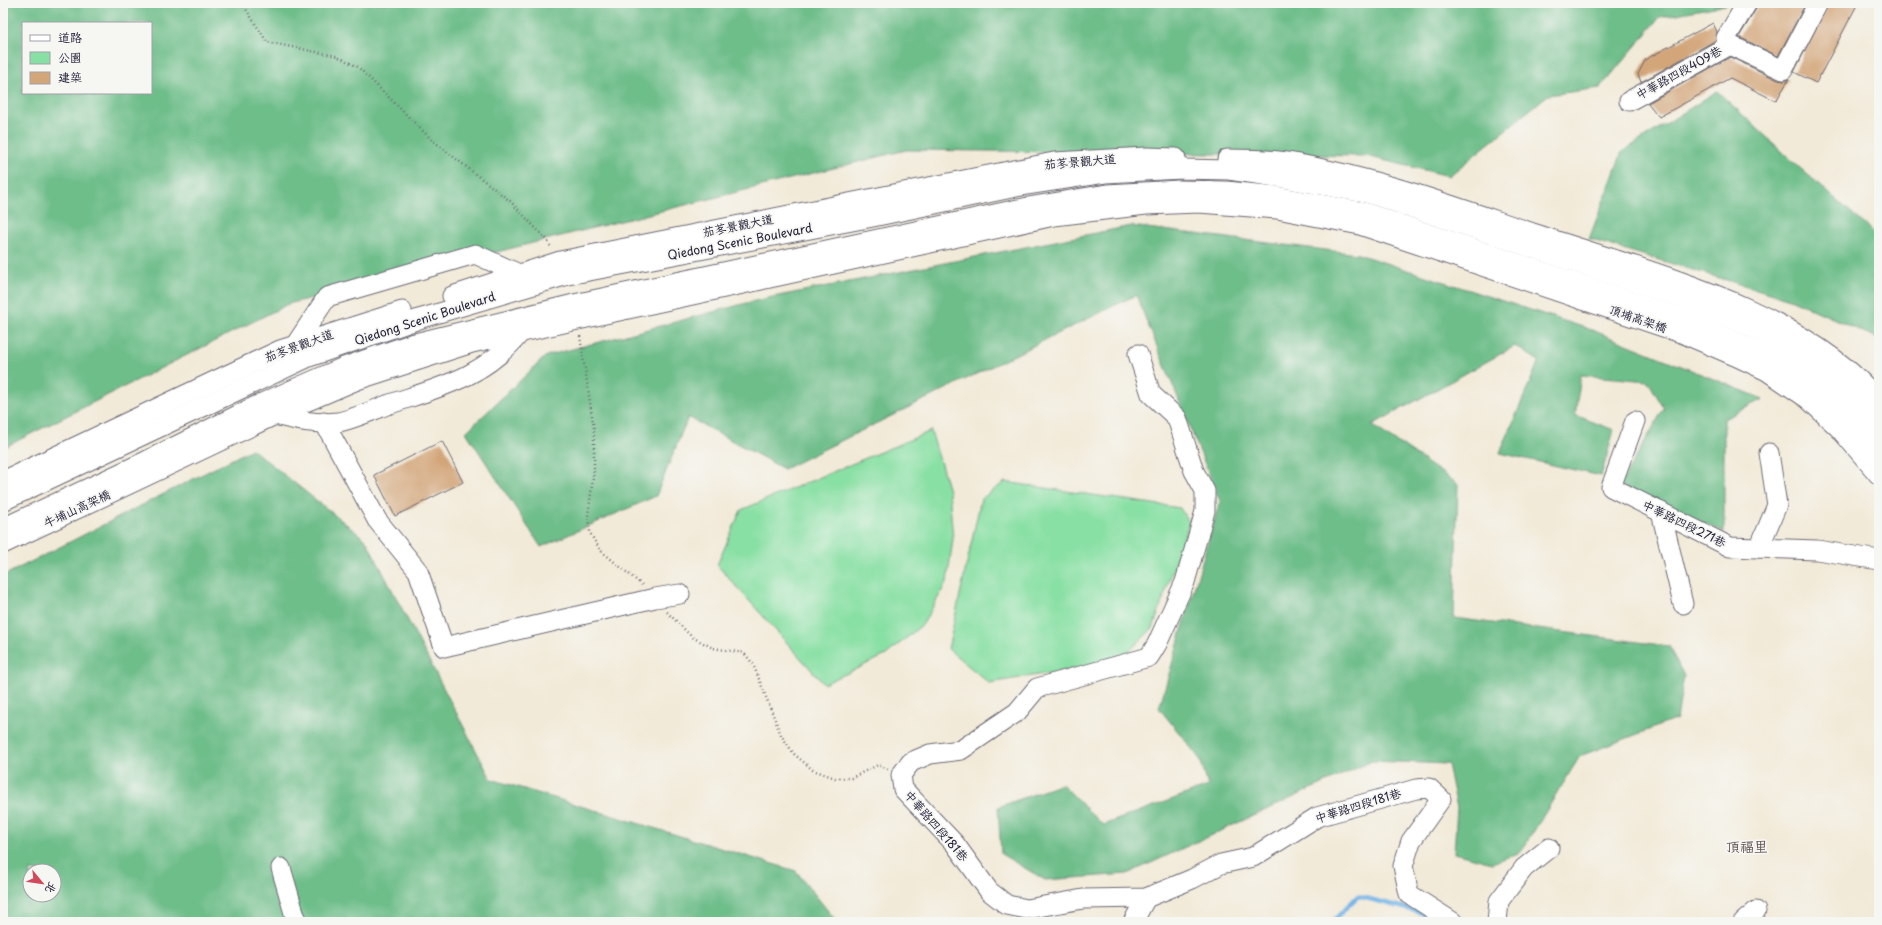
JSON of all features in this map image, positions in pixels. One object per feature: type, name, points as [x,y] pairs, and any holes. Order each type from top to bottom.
[{"type":"street","name":"中華路四段409巷","points":[[1747,3],[1726,38],[1730,45],[1783,70],[1818,3]]},
{"type":"street","name":"中華路四段409巷","points":[[1629,101],[1730,45]]},
{"type":"street","name":"Qiedong Scenic Boulevard","points":[[131,430],[282,370],[309,357],[564,268],[873,217],[1026,185],[1105,173],[1182,169],[1229,170],[1277,177],[1372,187]]},
{"type":"street","points":[[1372,187],[1702,289],[1757,313],[1795,333],[1837,361],[1879,401]]},
{"type":"street","points":[[1372,187],[1696,303],[1750,327],[1786,347],[1826,375],[1863,407],[1879,425]]},
{"type":"street","name":"Qiedong Scenic Boulevard","points":[[149,467],[262,403],[344,367],[411,344],[575,312],[1028,207],[1107,194],[1178,190],[1226,191],[1276,196],[1362,219]]},
{"type":"street","name":"頂埔高架橋","points":[[1362,219],[1689,320],[1742,344],[1774,361],[1816,389],[1853,419],[1879,453]]},
{"type":"street","name":"頂埔高架橋","points":[[1362,219],[1684,334],[1767,371],[1808,400],[1839,428],[1879,475]]},
{"type":"street","points":[[282,370],[294,346],[327,297],[475,254],[519,274]]},
{"type":"street","name":"茄苳景觀大道","points":[[131,430],[280,350],[519,274],[564,268]]},
{"type":"street","points":[[149,467],[357,380],[472,343],[521,332],[575,312],[564,268]]},
{"type":"street","points":[[274,415],[304,422],[338,422],[460,380],[482,369],[514,341],[521,332]]},
{"type":"street","name":"中華路四段181巷","points":[[1138,354],[1151,394],[1177,418],[1194,471],[1205,491],[1205,511],[1185,582],[1157,644],[1149,657],[1037,688],[1017,712],[962,750],[930,754],[911,762],[901,775],[903,790],[955,844],[989,892],[1007,905],[1027,909],[1083,899],[1146,898],[1192,879],[1221,864],[1253,857],[1317,817],[1416,789],[1429,788],[1441,799],[1411,841],[1404,866],[1409,894],[1453,922]]},
{"type":"street","name":"中華路四段271巷","points":[[1635,421],[1611,487],[1730,547],[1817,550],[1879,560]]},
{"type":"street","points":[[324,422],[377,520],[418,571],[444,647],[655,598],[680,594]]},
{"type":"street","points":[[3,481],[131,430]]},
{"type":"street","points":[[3,501],[131,430]]},
{"type":"street","points":[[1759,548],[1777,505],[1769,452]]},
{"type":"street","name":"牛埔山高架橋","points":[[3,544],[120,488],[149,467]]},
{"type":"street","name":"牛埔山高架橋","points":[[3,528],[65,499],[149,467]]},
{"type":"street","points":[[65,499],[120,488]]},
{"type":"street","points":[[1661,512],[1683,604]]},
{"type":"street","points":[[1497,922],[1500,901],[1524,868],[1549,848]]},
{"type":"street","points":[[281,868],[298,922]]},
{"type":"street","points":[[1134,922],[1146,898]]},
{"type":"path","points":[[242,3],[266,42],[337,56],[358,67],[432,140],[510,201],[546,239],[564,268]]},
{"type":"green space","points":[[3,3],[1727,3],[1725,5],[1660,17],[1600,88],[1548,95],[1449,176],[1366,156],[906,150],[288,304],[3,448]]},
{"type":"green space","points":[[1717,91],[1800,168],[1877,235],[1879,256],[1879,339],[1790,299],[1589,239],[1622,152]]},
{"type":"green space","points":[[1131,226],[1358,254],[1592,330],[1763,399],[1724,419],[1724,532],[1620,485],[1664,408],[1648,381],[1581,375],[1575,415],[1614,430],[1601,476],[1500,453],[1539,361],[1515,346],[1372,425],[1458,484],[1454,618],[1669,646],[1684,676],[1677,719],[1580,756],[1521,852],[1492,863],[1454,853],[1457,808],[1448,764],[1372,761],[1127,874],[1045,880],[1001,854],[998,807],[1062,784],[1103,825],[1208,786],[1200,759],[1159,708],[1220,501],[1136,295],[784,469],[688,417],[656,496],[541,547],[466,432],[546,356],[758,300]]},
{"type":"green space","points":[[931,431],[949,491],[953,539],[947,582],[923,624],[886,655],[824,684],[717,565],[741,510]]},
{"type":"green space","points":[[252,449],[366,540],[491,779],[796,871],[837,922],[3,922],[3,576]]},
{"type":"green space","points":[[1005,482],[1180,508],[1189,523],[1153,628],[1118,662],[989,683],[948,649],[981,499]]},
{"type":"building","points":[[1758,3],[1806,3],[1778,56],[1739,37]]},
{"type":"building","points":[[1829,3],[1858,3],[1816,83],[1794,72]]},
{"type":"building","points":[[1713,23],[1717,32],[1716,40],[1641,82],[1638,74],[1646,59]]},
{"type":"building","points":[[1730,57],[1778,80],[1784,81],[1789,79],[1776,101],[1730,78],[1659,117],[1648,103]]},
{"type":"building","points":[[442,441],[463,482],[395,516],[374,475]]},
{"type":"waterway","points":[[1332,922],[1358,896],[1420,912],[1427,916]]},
{"type":"district","name":"頂福里","points":[[1747,847]]}]
